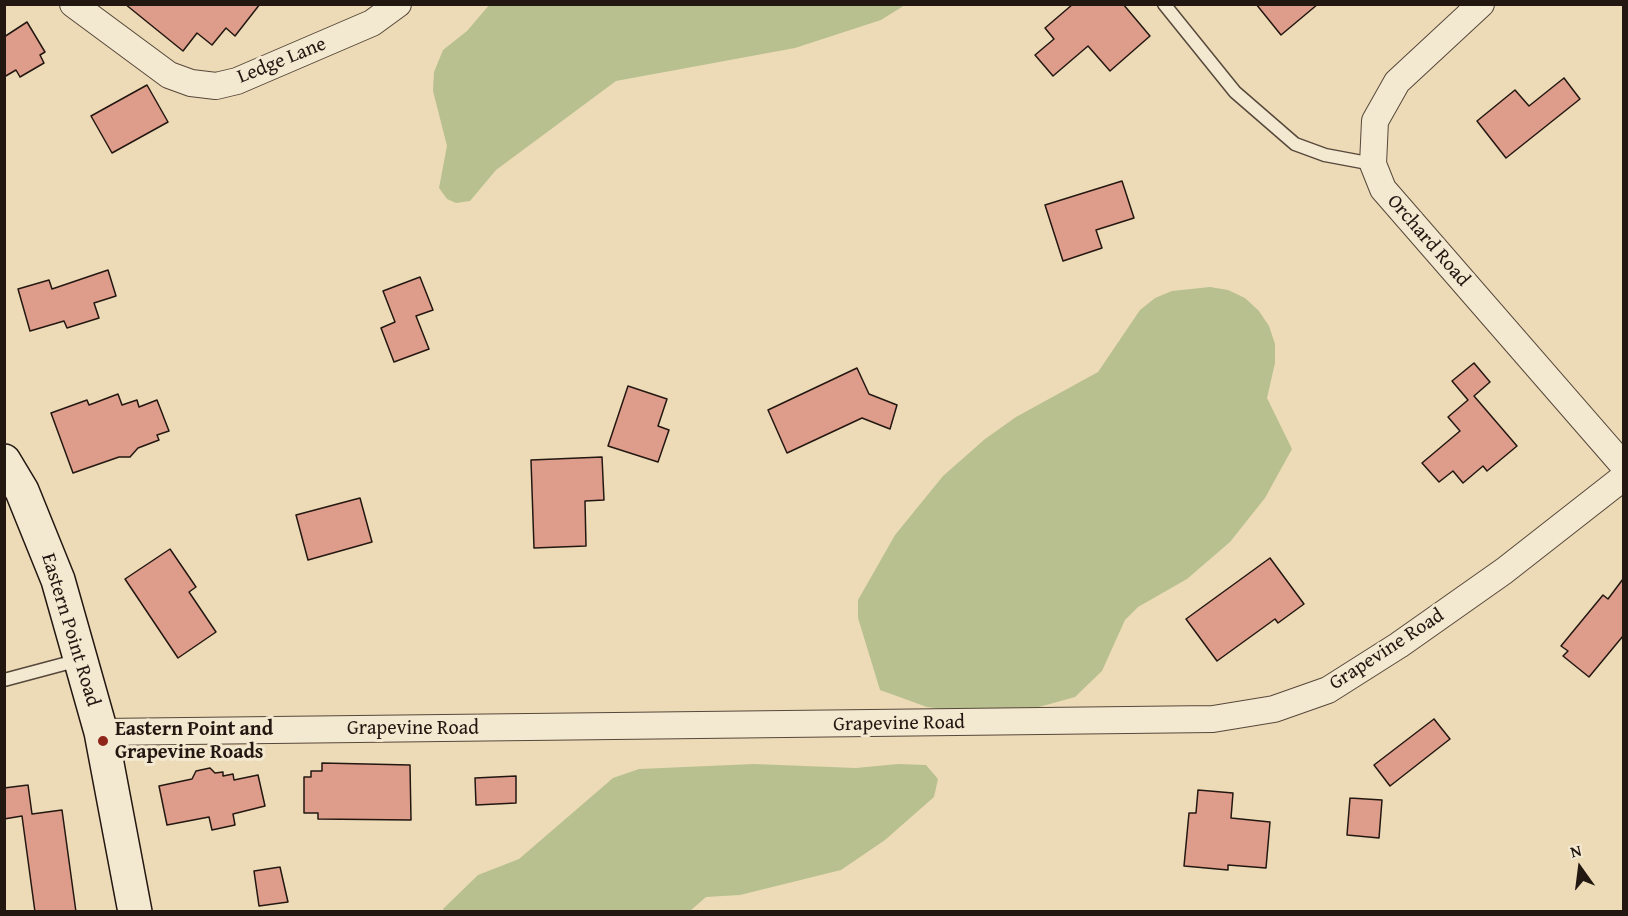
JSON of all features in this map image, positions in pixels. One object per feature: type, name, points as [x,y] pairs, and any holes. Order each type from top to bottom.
[{"type":"main road","name":"Eastern Point Road","points":[[4,461],[22,491],[58,580],[81,659],[101,732],[135,912]]},
{"type":"street","name":"Ledge Lane","points":[[73,4],[169,75],[191,83],[216,86],[237,81],[372,23],[398,4]]},
{"type":"street","name":"Orchard Road","points":[[1481,4],[1397,82],[1375,120],[1373,164],[1383,189],[1623,466]]},
{"type":"street","name":"Grapevine Road","points":[[101,732],[1160,721],[1213,719],[1274,709],[1328,690],[1399,645],[1504,571],[1623,477]]},
{"type":"lane","points":[[1164,4],[1235,92],[1295,144],[1325,155],[1373,164]]},
{"type":"lane","points":[[4,680],[81,659]]},
{"type":"green space","points":[[490,4],[905,5],[881,20],[795,48],[616,81],[496,170],[470,201],[456,203],[447,199],[439,188],[447,146],[433,91],[434,72],[443,50],[467,31]]},
{"type":"green space","points":[[1210,287],[1228,290],[1245,298],[1259,311],[1269,326],[1275,344],[1275,363],[1267,398],[1292,449],[1265,498],[1230,542],[1187,579],[1138,607],[1125,620],[1102,671],[1075,697],[1021,712],[983,714],[927,707],[880,690],[858,618],[858,600],[895,535],[943,476],[985,439],[1016,417],[1098,372],[1140,310],[1155,298],[1172,291]]},
{"type":"green space","points":[[754,764],[856,768],[898,764],[926,765],[938,779],[934,797],[885,840],[841,870],[740,895],[706,897],[690,911],[444,911],[443,909],[478,875],[519,859],[613,778],[639,769]]},
{"type":"building","points":[[125,4],[260,4],[235,36],[226,28],[212,45],[197,33],[183,51]]},
{"type":"building","points":[[1073,4],[1123,4],[1150,36],[1110,71],[1088,46],[1053,76],[1035,55],[1054,39],[1045,28]]},
{"type":"building","points":[[1256,4],[1318,4],[1281,35]]},
{"type":"building","points":[[27,22],[45,52],[40,55],[44,63],[20,77],[16,70],[4,77],[4,37]]},
{"type":"building","points":[[1564,78],[1580,99],[1506,158],[1477,121],[1515,90],[1529,106]]},
{"type":"building","points":[[147,85],[168,122],[112,153],[91,116]]},
{"type":"building","points":[[1122,181],[1134,218],[1096,230],[1102,248],[1063,261],[1045,205]]},
{"type":"building","points":[[108,270],[116,296],[94,303],[99,318],[67,328],[64,321],[30,331],[18,289],[49,280],[52,289]]},
{"type":"building","points":[[420,277],[433,310],[416,316],[429,349],[394,362],[381,328],[395,322],[383,291]]},
{"type":"building","points":[[1474,363],[1490,382],[1474,396],[1517,446],[1487,471],[1483,466],[1463,483],[1453,471],[1439,482],[1422,463],[1460,431],[1448,417],[1468,400],[1452,381]]},
{"type":"building","points":[[857,368],[869,394],[897,405],[890,429],[862,418],[787,453],[768,410]]},
{"type":"building","points":[[628,386],[667,399],[658,426],[669,430],[658,462],[608,446]]},
{"type":"building","points":[[118,394],[122,405],[137,400],[139,407],[157,400],[169,431],[157,435],[159,440],[138,448],[130,457],[119,457],[73,473],[51,413],[87,400],[89,405]]},
{"type":"building","points":[[602,457],[604,500],[585,501],[586,546],[534,548],[531,460]]},
{"type":"building","points":[[360,498],[372,542],[308,560],[296,515]]},
{"type":"building","points":[[170,549],[196,587],[189,592],[216,632],[178,658],[125,579]]},
{"type":"building","points":[[1270,558],[1304,604],[1278,623],[1275,619],[1217,661],[1186,619]]},
{"type":"building","points":[[1623,579],[1623,636],[1589,677],[1563,656],[1568,651],[1561,646],[1603,595],[1608,599]]},
{"type":"building","points":[[1434,719],[1450,739],[1390,786],[1374,765]]},
{"type":"building","points":[[322,763],[410,765],[411,820],[318,819],[318,813],[304,813],[304,777],[311,777],[311,771],[322,771]]},
{"type":"building","points":[[210,768],[215,773],[223,772],[223,776],[233,774],[234,780],[258,775],[265,806],[233,814],[235,825],[212,830],[209,817],[167,825],[159,786],[192,779],[196,771]]},
{"type":"building","points":[[516,776],[516,803],[476,805],[475,778]]},
{"type":"building","points":[[28,785],[32,814],[62,810],[76,912],[35,912],[22,816],[4,819],[4,788]]},
{"type":"building","points":[[1198,790],[1233,793],[1231,818],[1270,822],[1266,868],[1228,865],[1228,870],[1184,866],[1189,813],[1196,813]]},
{"type":"building","points":[[1350,798],[1382,800],[1379,838],[1347,835]]},
{"type":"building","points":[[280,867],[288,902],[259,906],[254,871]]},
{"type":"place","name":"Eastern Point and Grapevine Roads","points":[[103,741]]}]
